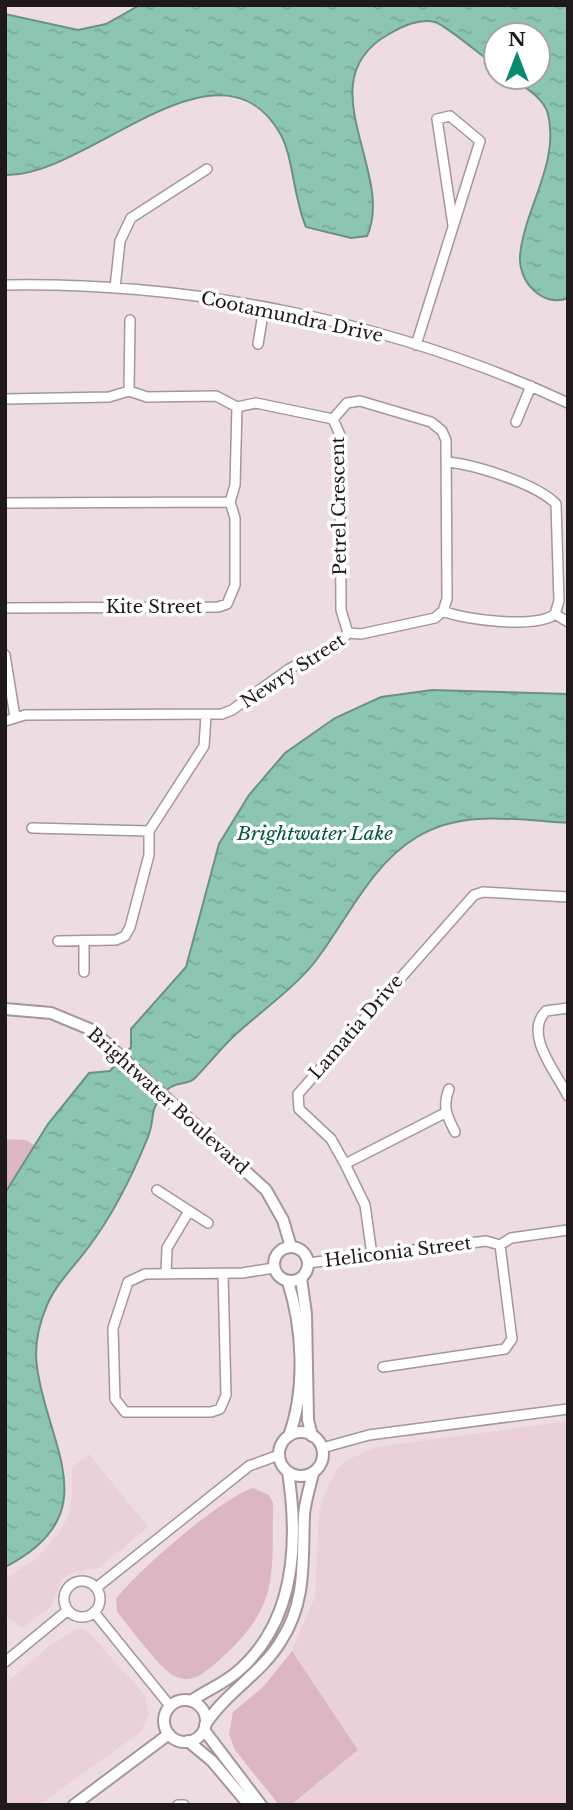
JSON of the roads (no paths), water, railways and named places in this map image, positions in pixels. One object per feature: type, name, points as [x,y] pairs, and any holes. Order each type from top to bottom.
[{"type":"street","points":[[416,345],[480,141],[450,116],[437,119],[453,226]]},
{"type":"street","points":[[115,288],[120,241],[131,218],[207,169]]},
{"type":"street","name":"Cootamundra Drive","points":[[5,285],[165,292],[325,320],[416,345],[531,386],[568,403]]},
{"type":"street","points":[[258,344],[264,308]]},
{"type":"street","points":[[129,391],[130,320]]},
{"type":"street","points":[[516,422],[531,386]]},
{"type":"street","name":"Petrel Crescent","points":[[5,399],[108,397],[129,391],[147,397],[216,396],[237,407],[256,403],[333,419],[340,435],[341,610],[348,634]]},
{"type":"street","points":[[333,419],[353,401],[431,422],[442,431],[446,440],[446,462],[447,599],[443,611],[461,619],[540,622],[555,614],[559,601],[556,504],[548,495],[465,463],[446,462]]},
{"type":"street","name":"Kite Street","points":[[6,609],[218,607],[227,604],[235,585],[235,518],[230,502],[235,485],[237,407]]},
{"type":"street","points":[[5,503],[230,502]]},
{"type":"street","name":"Newry Street","points":[[5,722],[15,717],[206,716],[232,710],[289,669],[336,646],[348,634],[361,634],[435,618],[443,611]]},
{"type":"street","points":[[555,614],[568,622]]},
{"type":"street","points":[[5,656],[15,717]]},
{"type":"street","points":[[58,942],[117,940],[125,936],[131,927],[149,855],[149,831],[204,746],[206,716]]},
{"type":"street","points":[[32,828],[149,831]]},
{"type":"street","name":"Lamatia Drive","points":[[372,1255],[365,1205],[331,1139],[299,1109],[297,1102],[303,1087],[474,895],[483,892],[568,897]]},
{"type":"street","points":[[84,941],[84,972]]},
{"type":"street","points":[[568,1008],[546,1011],[537,1027],[538,1039],[568,1096]]},
{"type":"street","name":"Brightwater Boulevard","points":[[5,1009],[51,1013],[75,1021],[107,1043],[266,1190],[279,1211],[292,1247]]},
{"type":"street","points":[[449,1089],[444,1101],[445,1113],[456,1132]]},
{"type":"street","points":[[345,1164],[445,1113]]},
{"type":"street","points":[[157,1190],[208,1223]]},
{"type":"street","points":[[166,1274],[167,1248],[189,1211]]},
{"type":"street","name":"Heliconia Street","points":[[308,1263],[486,1241],[500,1245],[511,1238],[568,1230]]},
{"type":"street","points":[[383,1367],[505,1349],[512,1339],[500,1245]]},
{"type":"street","points":[[188,1741],[205,1727],[227,1697],[270,1657],[292,1621],[303,1579],[304,1515],[313,1473],[322,1462],[322,1448],[312,1436],[309,1420],[306,1314],[301,1278],[308,1263],[304,1254],[292,1247],[278,1253],[274,1268],[279,1277],[288,1282],[297,1313],[299,1383],[296,1411],[289,1436],[279,1448],[279,1455],[288,1472],[292,1500],[290,1578],[283,1608],[268,1639],[254,1656],[220,1685],[191,1701]]},
{"type":"street","points":[[223,1274],[226,1395],[220,1409],[211,1412],[125,1412],[118,1407],[115,1399],[114,1318],[128,1282],[145,1274],[223,1274],[274,1268]]},
{"type":"street","points":[[288,1282],[301,1278]]},
{"type":"street","points":[[322,1448],[369,1435],[568,1409]]},
{"type":"street","points":[[289,1436],[300,1433],[312,1436]]},
{"type":"street","points":[[96,1588],[249,1466],[279,1455]]},
{"type":"street","points":[[288,1472],[300,1476],[313,1473]]},
{"type":"street","points":[[79,1581],[96,1588],[99,1603],[94,1612],[83,1616],[68,1610],[64,1598],[68,1587],[79,1581]]},
{"type":"street","points":[[5,1662],[68,1610]]},
{"type":"street","points":[[94,1612],[170,1706]]},
{"type":"street","points":[[249,1805],[212,1761],[188,1741],[175,1739],[169,1734],[164,1723],[170,1706],[180,1700],[191,1701],[201,1708],[205,1727],[261,1805]]},
{"type":"street","points":[[74,1805],[169,1734]]},
{"type":"street","points":[[178,1805],[184,1805]]},
{"type":"water","points":[[140,5],[568,5],[568,298],[558,300],[541,296],[527,283],[520,265],[523,238],[549,150],[550,132],[546,108],[529,91],[552,91],[552,21],[482,21],[482,55],[435,22],[417,22],[389,34],[365,54],[354,77],[353,102],[371,184],[373,211],[367,236],[351,238],[306,227],[281,135],[255,105],[224,95],[189,100],[151,115],[75,155],[38,170],[5,175],[5,14],[78,30],[106,24]]},
{"type":"water","name":"Brightwater Lake","points":[[432,690],[568,694],[568,823],[471,819],[434,828],[417,837],[400,849],[372,878],[326,947],[305,973],[235,1035],[195,1078],[170,1087],[161,1098],[154,1109],[148,1137],[122,1193],[99,1233],[56,1289],[44,1312],[36,1359],[64,1477],[63,1501],[55,1524],[37,1546],[5,1567],[5,1193],[48,1124],[89,1073],[110,1071],[131,1047],[131,1029],[186,967],[219,844],[249,795],[285,753],[335,718],[381,697]]}]
